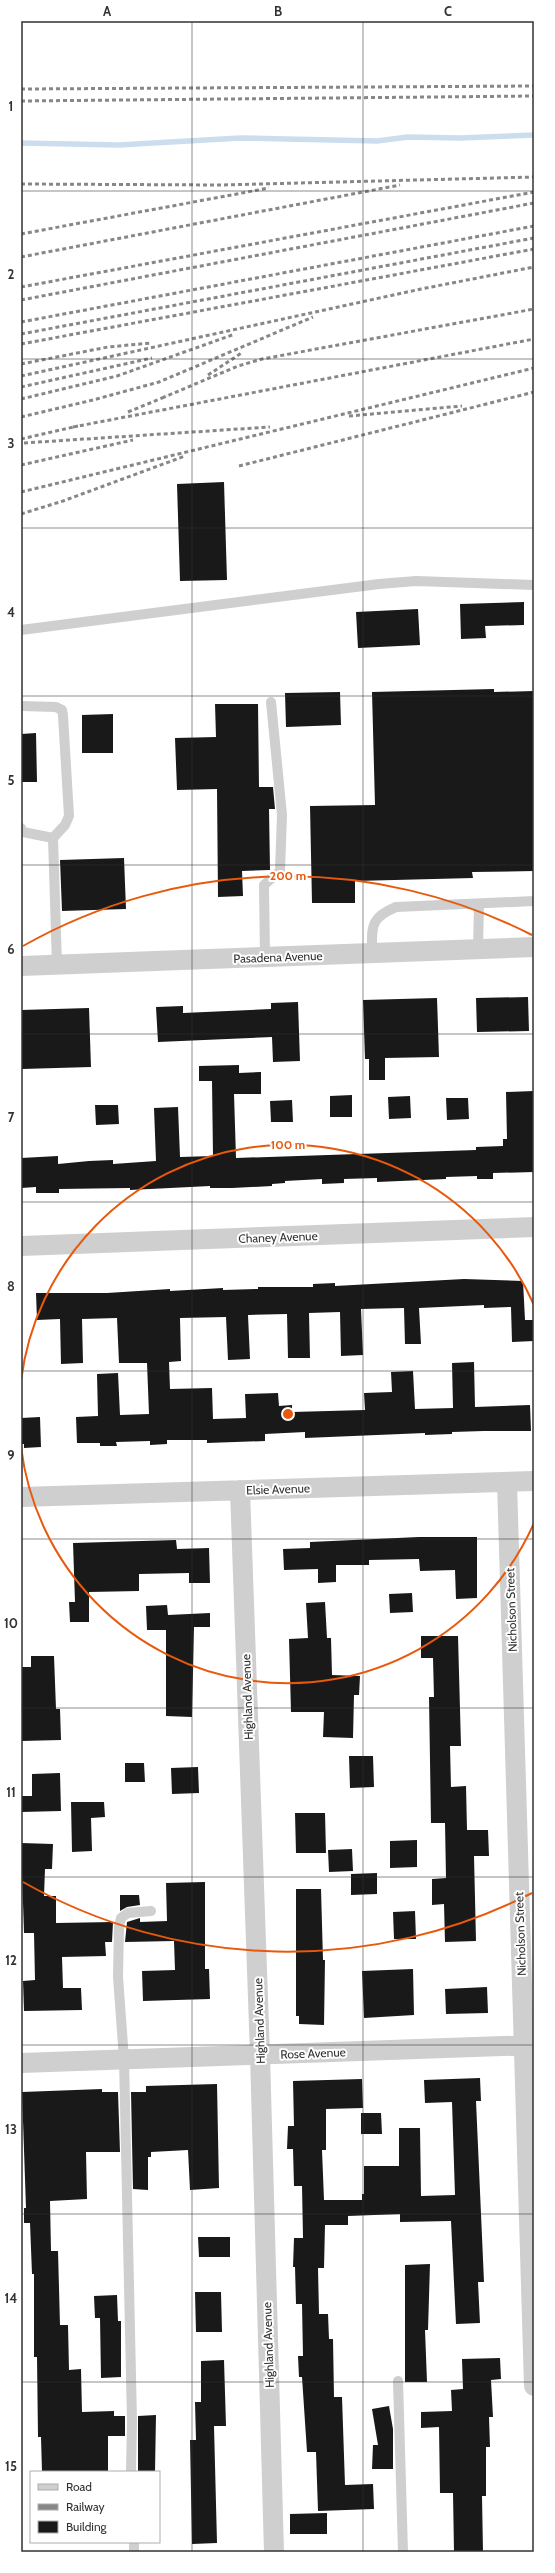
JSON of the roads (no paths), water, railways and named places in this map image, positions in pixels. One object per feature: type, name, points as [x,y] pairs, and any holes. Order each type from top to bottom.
[{"type":"street","name":"Pasadena Avenue","points":[[21,966],[534,947]]},
{"type":"street","name":"Chaney Avenue","points":[[21,1246],[534,1227]]},
{"type":"street","name":"Elsie Avenue","points":[[21,1496],[534,1481]]},
{"type":"street","name":"Nicholson Street","points":[[507,1482],[528,2045],[534,2386]]},
{"type":"street","name":"Highland Avenue","points":[[240,1490],[260,2055],[274,2552]]},
{"type":"street","name":"Rose Avenue","points":[[21,2062],[528,2045]]},
{"type":"lane","points":[[21,630],[379,584],[416,581],[534,585]]},
{"type":"lane","points":[[265,958],[264,885],[280,871],[282,815],[271,702]]},
{"type":"lane","points":[[21,706],[56,707],[62,710],[69,816],[65,824],[53,838],[57,965]]},
{"type":"lane","points":[[22,831],[53,838]]},
{"type":"lane","points":[[372,954],[372,926],[381,913],[396,907],[534,901]]},
{"type":"lane","points":[[478,949],[479,904]]},
{"type":"lane","points":[[131,2471],[132,2420],[124,2059],[118,1977],[119,1926],[122,1918],[128,1913],[151,1911]]},
{"type":"lane","points":[[398,2381],[403,2552]]},
{"type":"waterway","points":[[21,143],[119,145],[240,138],[377,141],[408,137],[460,138],[534,135]]},
{"type":"railway","points":[[21,89],[534,86]]},
{"type":"railway","points":[[21,101],[534,96]]},
{"type":"railway","points":[[21,184],[221,185],[534,177]]},
{"type":"railway","points":[[21,257],[400,185]]},
{"type":"railway","points":[[21,234],[269,188]]},
{"type":"railway","points":[[21,287],[534,192]]},
{"type":"railway","points":[[21,300],[534,203]]},
{"type":"railway","points":[[21,322],[534,226]]},
{"type":"railway","points":[[21,334],[534,238]]},
{"type":"railway","points":[[21,344],[534,249]]},
{"type":"railway","points":[[21,376],[421,289],[534,267]]},
{"type":"railway","points":[[162,398],[238,366],[262,359],[534,309]]},
{"type":"railway","points":[[21,417],[93,400],[159,382],[313,317]]},
{"type":"railway","points":[[21,399],[117,376],[235,334]]},
{"type":"railway","points":[[73,427],[534,339]]},
{"type":"railway","points":[[21,364],[108,347],[151,343]]},
{"type":"railway","points":[[208,375],[243,352]]},
{"type":"railway","points":[[21,387],[152,358]]},
{"type":"railway","points":[[21,492],[534,368]]},
{"type":"railway","points":[[239,466],[534,392]]},
{"type":"railway","points":[[128,412],[167,396]]},
{"type":"railway","points":[[349,416],[462,406]]},
{"type":"railway","points":[[21,439],[78,426]]},
{"type":"railway","points":[[24,443],[270,427]]},
{"type":"railway","points":[[21,465],[133,440]]},
{"type":"railway","points":[[21,514],[63,501],[185,456]]}]
